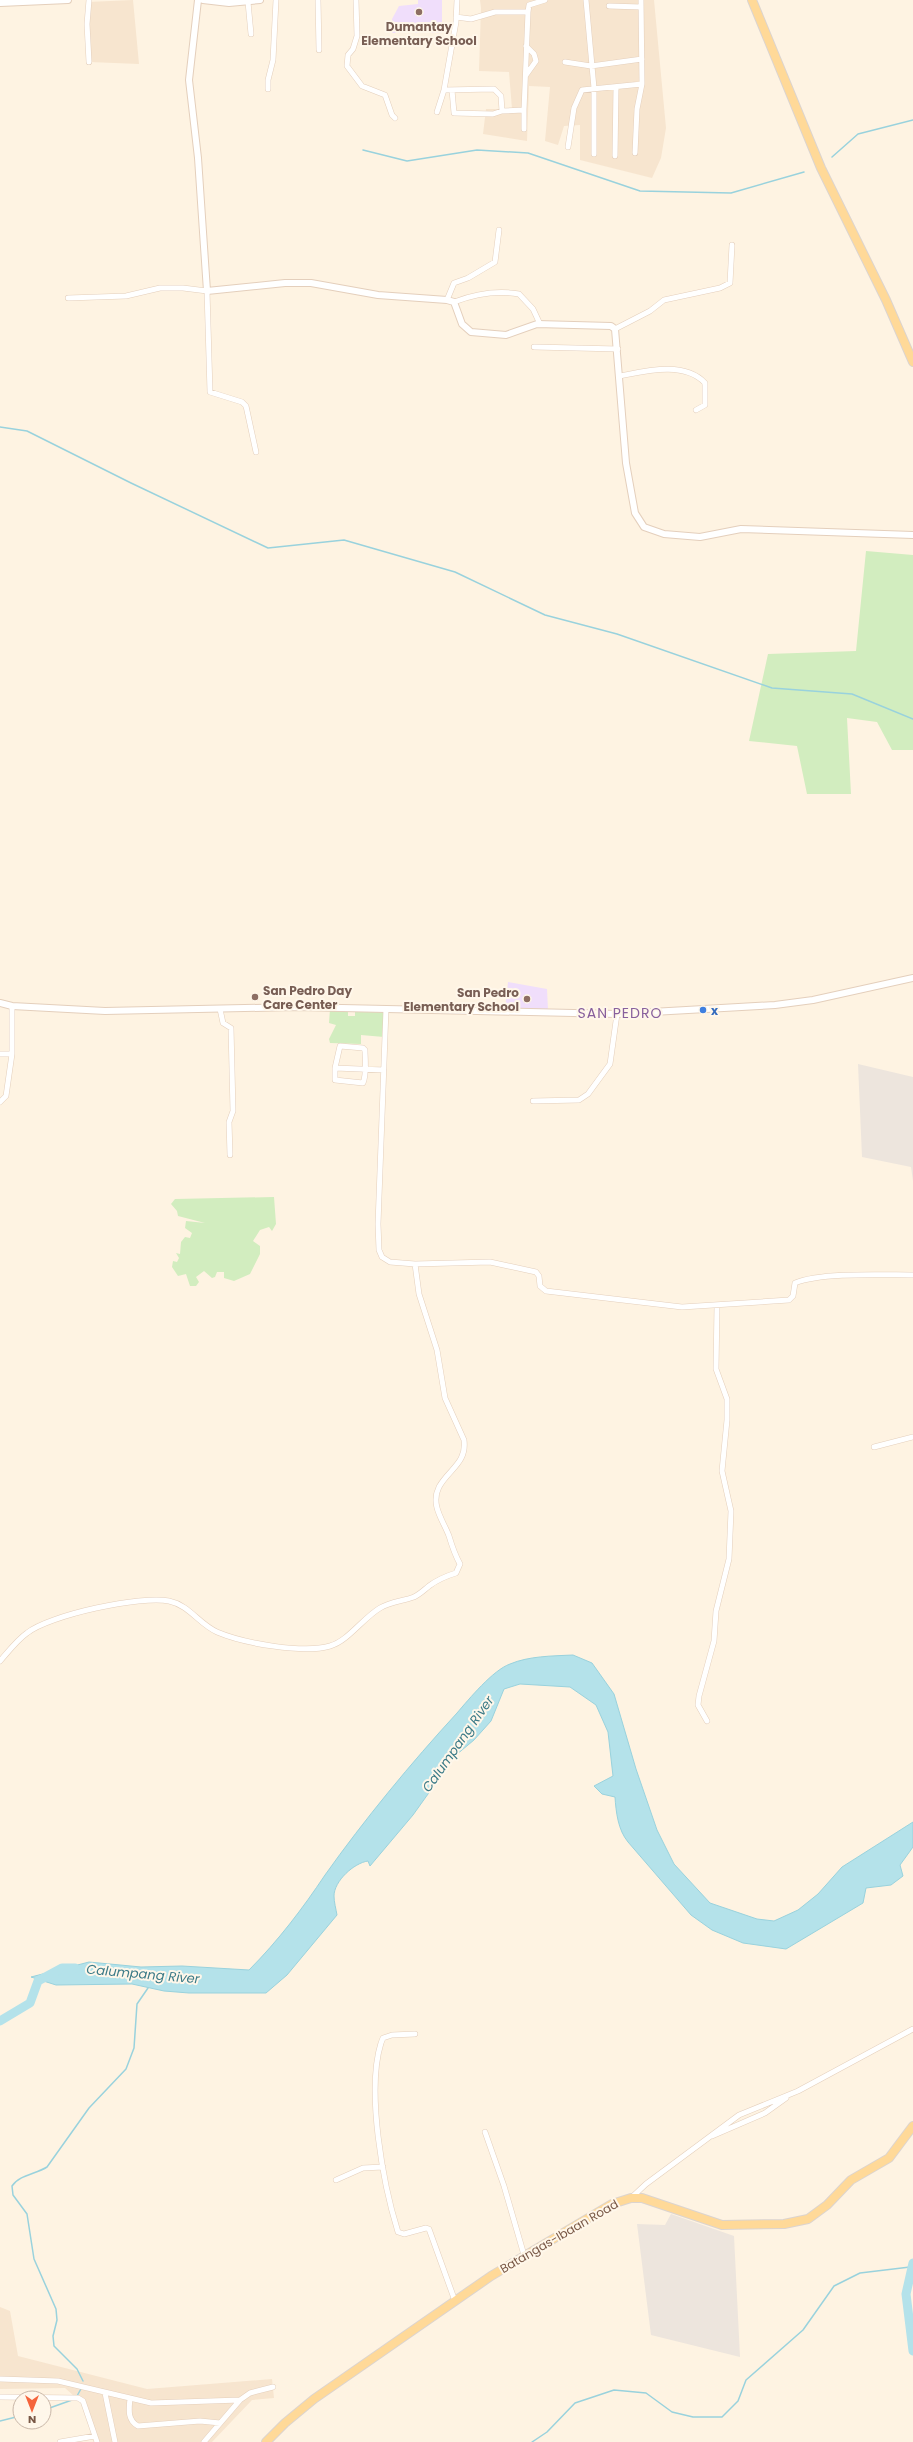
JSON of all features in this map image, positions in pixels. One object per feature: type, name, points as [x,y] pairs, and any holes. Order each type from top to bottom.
[{"type":"main road","points":[[752,0],[821,168],[886,300],[913,362]]},
{"type":"main road","name":"Batangas-Ibaan Road","points":[[266,2442],[311,2402],[455,2301],[524,2255],[612,2204],[631,2198],[656,2202],[722,2225],[743,2226],[796,2222],[808,2219],[818,2213],[851,2180],[889,2158],[913,2126]]},
{"type":"street","points":[[0,3],[68,0]]},
{"type":"street","points":[[89,0],[87,24],[89,62]]},
{"type":"street","points":[[198,0],[189,80],[198,158],[207,291],[210,392],[242,402],[246,406],[256,452]]},
{"type":"street","points":[[203,0],[229,2],[248,2],[260,0]]},
{"type":"street","points":[[268,89],[268,80],[273,60],[272,44],[276,0]]},
{"type":"street","points":[[318,0],[319,50]]},
{"type":"street","points":[[356,0],[356,36],[353,49],[348,55],[347,66],[362,86],[385,95],[392,115],[395,118]]},
{"type":"street","points":[[437,112],[444,90],[456,17],[457,0]]},
{"type":"street","points":[[524,129],[526,46],[529,5],[545,0]]},
{"type":"street","points":[[586,0],[594,88],[594,154]]},
{"type":"street","points":[[635,153],[637,109],[642,84],[641,0]]},
{"type":"street","points":[[248,2],[251,34]]},
{"type":"street","points":[[609,6],[641,6]]},
{"type":"street","points":[[456,17],[471,19],[495,12],[528,12]]},
{"type":"street","points":[[526,46],[536,58],[536,61],[526,75]]},
{"type":"street","points":[[565,62],[592,66],[642,60]]},
{"type":"street","points":[[568,147],[574,108],[580,92],[594,88],[616,88],[642,84]]},
{"type":"street","points":[[616,88],[616,156]]},
{"type":"street","points":[[444,90],[494,90],[501,96],[502,111]]},
{"type":"street","points":[[452,90],[454,113],[493,114],[502,111],[524,110]]},
{"type":"street","points":[[447,300],[454,283],[468,278],[495,262],[499,230]]},
{"type":"street","points":[[454,302],[462,324],[471,332],[506,335],[540,324],[598,325],[615,329],[650,311],[664,300],[726,285],[731,279],[732,245]]},
{"type":"street","points":[[68,298],[126,296],[160,288],[184,288],[207,291],[285,283],[311,283],[378,294],[447,300],[454,302],[470,296],[492,292],[519,294],[532,308],[540,324]]},
{"type":"street","points":[[615,329],[620,376],[621,424],[633,506],[638,520],[649,530],[664,534],[700,536],[741,529],[913,535]]},
{"type":"street","points":[[534,347],[618,349]]},
{"type":"street","points":[[620,376],[660,370],[672,370],[696,375],[705,383],[706,399],[705,405],[696,410]]},
{"type":"street","points":[[0,1003],[12,1006],[105,1012],[297,1007],[617,1014],[775,1005],[813,1000],[913,978]]},
{"type":"street","points":[[0,1102],[6,1096],[12,1054],[12,1006]]},
{"type":"street","points":[[220,1009],[223,1023],[230,1028],[233,1111],[229,1122],[230,1155]]},
{"type":"street","points":[[386,1009],[379,1250],[382,1257],[390,1262],[415,1264],[490,1262],[536,1272],[539,1276],[540,1286],[546,1291],[648,1305],[682,1308],[789,1300],[794,1296],[794,1285],[797,1282],[864,1275],[913,1275]]},
{"type":"street","points":[[534,1101],[579,1100],[588,1094],[610,1064],[617,1014]]},
{"type":"street","points":[[340,1046],[363,1048],[363,1083],[335,1080],[335,1068],[340,1046]]},
{"type":"street","points":[[0,1054],[12,1054]]},
{"type":"street","points":[[335,1068],[384,1070]]},
{"type":"street","points":[[0,1661],[27,1633],[40,1625],[85,1610],[153,1600],[170,1601],[187,1608],[216,1632],[241,1639],[288,1648],[330,1646],[343,1640],[356,1626],[380,1608],[414,1597],[434,1583],[456,1573],[460,1564],[436,1509],[436,1497],[439,1487],[461,1461],[465,1448],[464,1440],[445,1398],[437,1350],[419,1294],[415,1264]]},
{"type":"street","points":[[706,1720],[698,1705],[699,1696],[714,1641],[716,1611],[729,1559],[731,1511],[722,1471],[727,1406],[716,1368],[717,1306]]},
{"type":"street","points":[[874,1447],[913,1438]]},
{"type":"street","points":[[708,2138],[765,2113],[792,2094],[913,2029]]},
{"type":"street","points":[[415,2034],[392,2035],[383,2038],[379,2048],[374,2098],[383,2167],[398,2232],[404,2234],[426,2228],[429,2229],[455,2301]]},
{"type":"street","points":[[631,2198],[738,2115],[792,2094]]},
{"type":"street","points":[[485,2132],[504,2186],[524,2255]]},
{"type":"street","points":[[336,2180],[363,2168],[383,2167]]},
{"type":"street","points":[[0,2379],[58,2381],[150,2403],[240,2400]]},
{"type":"street","points":[[204,2442],[240,2400],[250,2393],[273,2387]]},
{"type":"street","points":[[105,2393],[115,2442]]},
{"type":"street","points":[[0,2397],[78,2398],[83,2401],[97,2442]]},
{"type":"street","points":[[130,2398],[129,2414],[133,2423],[138,2426],[200,2422],[220,2423]]},
{"type":"street","points":[[60,2442],[95,2436]]},
{"type":"shaded area","points":[[133,0],[139,64],[90,62],[88,2]]},
{"type":"shaded area","name":"Dumantay Elementary School","points":[[418,0],[442,0],[442,33],[392,33],[392,19],[399,6],[418,4]]},
{"type":"shaded area","points":[[480,0],[654,0],[666,128],[661,158],[652,178],[580,160],[580,125],[564,126],[558,145],[545,141],[550,87],[529,86],[527,141],[483,134],[486,109],[512,109],[509,72],[479,71]]},
{"type":"shaded area","name":"San Pedro Elementary School","points":[[508,982],[547,989],[548,1010],[505,1009]]},
{"type":"shaded area","points":[[858,1064],[913,1077],[913,1181],[911,1167],[862,1157]]},
{"type":"shaded area","points":[[671,2214],[734,2236],[740,2357],[651,2335],[637,2224],[665,2225]]},
{"type":"shaded area","points":[[0,2307],[10,2311],[18,2356],[147,2389],[272,2379],[274,2398],[252,2400],[212,2442],[99,2442],[85,2406],[65,2388],[0,2389]]},
{"type":"green space","points":[[866,551],[913,555],[913,750],[892,750],[877,722],[847,718],[851,794],[807,794],[797,746],[749,741],[768,654],[856,651]]},
{"type":"green space","points":[[330,1009],[348,1010],[348,1016],[355,1016],[355,1010],[385,1011],[384,1037],[361,1035],[361,1044],[330,1043],[329,1039],[336,1025],[329,1023]]},
{"type":"green space","points":[[274,1197],[276,1224],[272,1231],[269,1227],[260,1230],[253,1241],[260,1246],[260,1254],[250,1274],[234,1281],[224,1278],[224,1272],[217,1272],[215,1277],[212,1278],[204,1271],[196,1277],[199,1282],[196,1286],[190,1286],[186,1274],[178,1276],[172,1267],[173,1261],[177,1262],[179,1258],[176,1253],[180,1254],[181,1242],[185,1237],[190,1238],[192,1233],[185,1228],[186,1221],[205,1223],[178,1216],[177,1211],[171,1204],[175,1199]]},
{"type":"water","points":[[573,1655],[592,1663],[614,1694],[636,1769],[657,1830],[674,1864],[710,1903],[757,1919],[774,1921],[798,1910],[818,1894],[842,1867],[913,1822],[913,1847],[900,1865],[903,1876],[891,1885],[866,1888],[863,1903],[786,1949],[743,1943],[712,1930],[691,1915],[628,1842],[620,1826],[615,1797],[602,1794],[594,1786],[613,1776],[608,1732],[596,1705],[570,1687],[520,1684],[504,1689],[491,1721],[474,1740],[456,1755],[413,1815],[370,1866],[368,1861],[363,1862],[351,1869],[341,1879],[337,1884],[334,1896],[337,1915],[287,1975],[266,1993],[189,1993],[164,1991],[132,1984],[56,1985],[31,1977],[89,1962],[141,1967],[182,1966],[249,1970],[290,1924],[340,1854],[388,1792],[489,1678],[503,1667],[517,1661],[541,1657]]},
{"type":"waterway","points":[[832,157],[858,134],[913,120]]},
{"type":"waterway","points":[[363,150],[407,161],[477,150],[528,153],[640,191],[731,193],[804,172]]},
{"type":"waterway","points":[[0,427],[27,431],[131,483],[268,548],[344,540],[455,572],[545,615],[617,634],[772,688],[852,694],[913,719]]},
{"type":"waterway","name":"Calumpang River","points":[[0,2021],[30,2003],[38,1981],[62,1968],[75,1968]]},
{"type":"waterway","points":[[83,2381],[77,2369],[54,2346],[53,2336],[57,2320],[56,2309],[34,2259],[27,2214],[13,2195],[12,2186],[19,2179],[47,2167],[89,2108],[126,2069],[134,2048],[137,2004],[148,1988]]},
{"type":"waterway","points":[[913,2263],[906,2294],[913,2351]]},
{"type":"waterway","points":[[532,2442],[547,2432],[575,2403],[614,2390],[646,2393],[672,2412],[693,2417],[722,2417],[738,2401],[746,2380],[803,2330],[834,2286],[860,2273],[910,2267]]},
{"type":"waterway","points":[[77,2396],[82,2387]]},
{"type":"waterway","points":[[52,2407],[72,2400]]},
{"type":"waterway","points":[[0,2421],[12,2418]]},
{"type":"place","name":"Dumantay Elementary School","points":[[419,12]]},
{"type":"place","name":"San Pedro Day Care Center","points":[[255,997]]},
{"type":"place","name":"San Pedro Elementary School","points":[[527,999]]},
{"type":"place","name":"x","points":[[703,1010]]},
{"type":"district","name":"SAN PEDRO","points":[[620,1013]]}]
